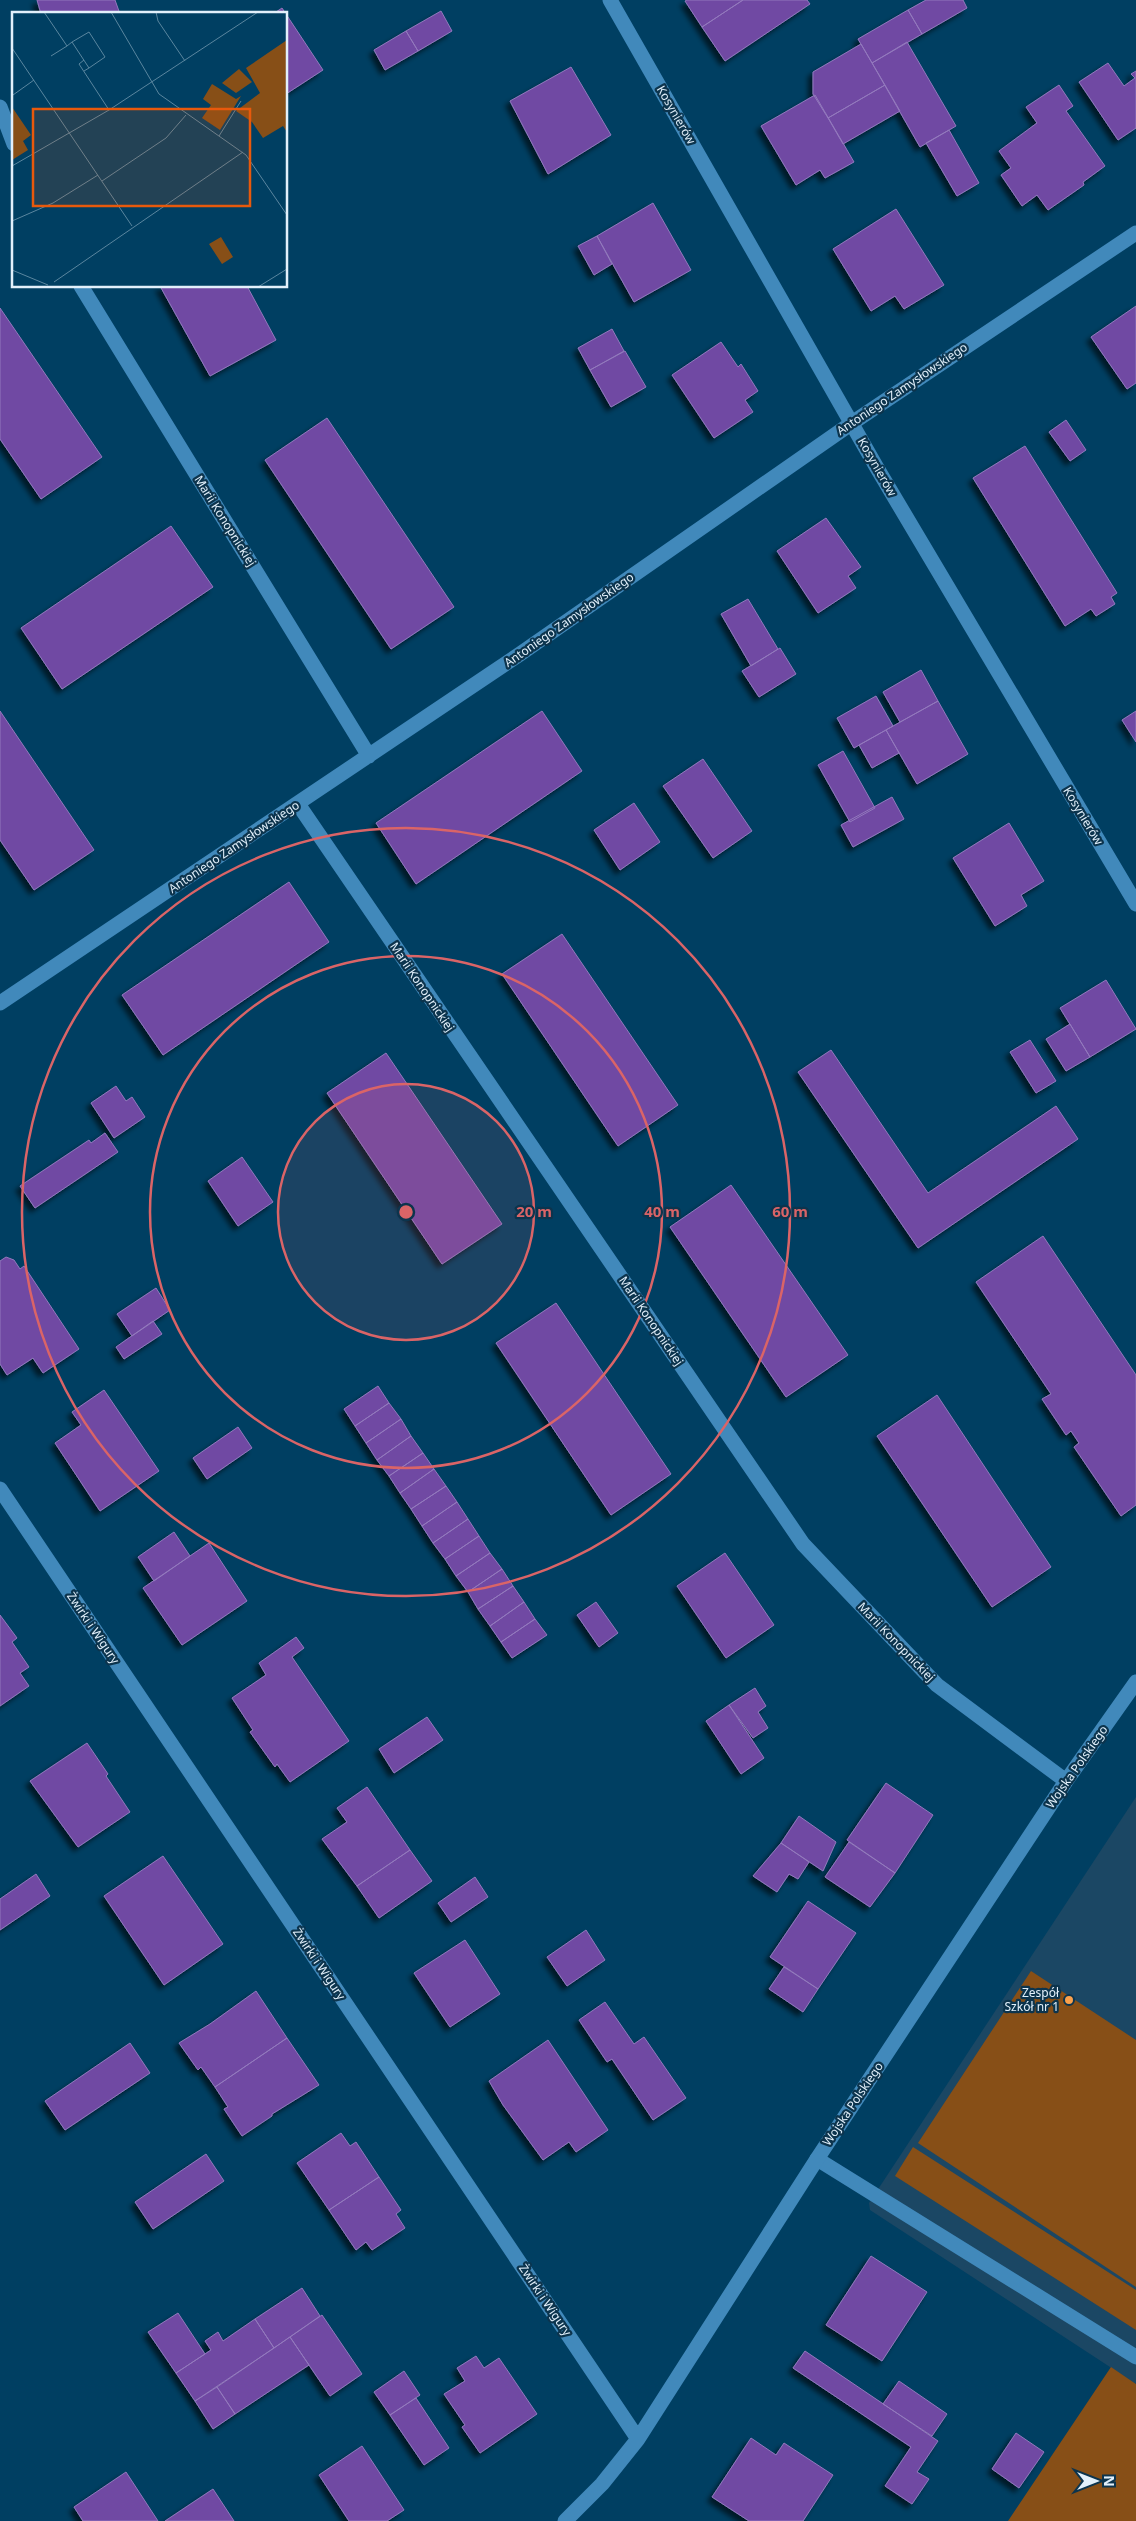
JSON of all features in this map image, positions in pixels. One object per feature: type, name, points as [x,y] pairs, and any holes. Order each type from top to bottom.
[{"type":"street","name":"Kosynierów","points":[[610,0],[852,423],[1130,882],[1136,904]]},
{"type":"street","points":[[0,107],[12,139]]},
{"type":"street","name":"Antoniego Zamysłowskiego","points":[[0,1003],[369,756],[852,423],[1136,233]]},
{"type":"street","name":"Marii Konopnickiej","points":[[82,288],[369,756]]},
{"type":"street","name":"Marii Konopnickiej","points":[[298,804],[803,1544],[937,1685],[1066,1780]]},
{"type":"street","name":"Żwirki i Wigury","points":[[0,1489],[638,2440]]},
{"type":"street","name":"Wojska Polskiego","points":[[565,2521],[602,2484],[638,2440],[817,2159],[1066,1780],[1136,1682]]},
{"type":"street","points":[[817,2159],[1136,2357]]},
{"type":"shaded area","name":"Zespół Szkół nr 1","points":[[1136,1797],[1136,2384],[870,2210],[869,2203]]},
{"type":"shaded area","points":[[1031,1971],[1136,2040],[1136,2287],[918,2143]]},
{"type":"shaded area","points":[[913,2147],[1136,2290],[1136,2330],[895,2176]]},
{"type":"shaded area","points":[[1111,2367],[1136,2384],[1136,2521],[1008,2521]]},
{"type":"building","points":[[37,0],[115,0],[119,12],[40,12]]},
{"type":"building","points":[[743,0],[702,27],[685,1]]},
{"type":"building","points":[[743,0],[807,0],[810,4],[725,61],[702,27]]},
{"type":"building","points":[[926,0],[963,0],[967,8],[922,34],[908,10]]},
{"type":"building","points":[[282,8],[285,12],[276,12]]},
{"type":"building","points":[[908,10],[922,34],[872,63],[858,39]]},
{"type":"building","points":[[441,11],[452,31],[418,51],[406,31]]},
{"type":"building","points":[[288,17],[323,70],[288,93]]},
{"type":"building","points":[[406,31],[418,51],[385,70],[374,50]]},
{"type":"building","points":[[907,42],[956,126],[920,147],[872,63]]},
{"type":"building","points":[[861,44],[885,85],[828,118],[813,94],[813,72]]},
{"type":"building","points":[[1108,63],[1124,86],[1135,78],[1131,74],[1136,71],[1136,128],[1118,140],[1079,82]]},
{"type":"building","points":[[571,67],[611,135],[548,174],[510,101]]},
{"type":"building","points":[[885,85],[900,111],[843,144],[828,118]]},
{"type":"building","points":[[1059,85],[1073,106],[1066,111],[1105,166],[1083,182],[1084,185],[1048,210],[1037,195],[1022,206],[1001,175],[1011,168],[999,151],[1037,123],[1026,107]]},
{"type":"building","points":[[815,95],[854,162],[825,178],[820,170],[796,185],[761,126]]},
{"type":"building","points":[[949,130],[979,183],[957,196],[926,143]]},
{"type":"building","points":[[653,203],[691,270],[634,302],[597,236]]},
{"type":"building","points":[[896,209],[944,285],[904,309],[895,296],[871,311],[833,249]]},
{"type":"building","points":[[597,236],[612,264],[594,275],[578,246]]},
{"type":"building","points":[[161,288],[248,288],[276,340],[210,376]]},
{"type":"building","points":[[1136,306],[1136,383],[1127,389],[1091,337]]},
{"type":"building","points":[[0,308],[102,457],[41,499],[0,439]]},
{"type":"building","points":[[612,329],[624,351],[590,370],[578,348]]},
{"type":"building","points":[[721,342],[738,367],[741,364],[758,391],[745,400],[753,412],[714,438],[672,375]]},
{"type":"building","points":[[625,351],[646,387],[611,407],[590,370]]},
{"type":"building","points":[[327,418],[454,607],[391,649],[265,460]]},
{"type":"building","points":[[1066,420],[1086,450],[1070,461],[1049,432]]},
{"type":"building","points":[[1025,446],[1117,593],[1111,597],[1115,604],[1096,616],[1091,609],[1065,626],[973,478]]},
{"type":"building","points":[[826,518],[861,567],[848,576],[856,588],[818,613],[777,551]]},
{"type":"building","points":[[171,526],[213,587],[62,689],[21,628]]},
{"type":"building","points":[[748,599],[778,649],[751,666],[721,614]]},
{"type":"building","points":[[780,648],[796,674],[759,697],[742,671]]},
{"type":"building","points":[[921,670],[938,701],[900,722],[883,692]]},
{"type":"building","points":[[876,696],[893,726],[854,748],[837,718]]},
{"type":"building","points":[[938,701],[968,754],[917,784],[886,730]]},
{"type":"building","points":[[0,711],[94,850],[34,890],[0,840]]},
{"type":"building","points":[[542,711],[582,771],[416,884],[376,823]]},
{"type":"building","points":[[1136,711],[1136,742],[1122,720]]},
{"type":"building","points":[[886,730],[899,753],[872,768],[859,745]]},
{"type":"building","points":[[843,751],[875,808],[850,822],[818,765]]},
{"type":"building","points":[[703,759],[752,831],[713,858],[663,786]]},
{"type":"building","points":[[892,797],[904,819],[853,847],[841,825]]},
{"type":"building","points":[[634,803],[660,842],[620,870],[594,830]]},
{"type":"building","points":[[1009,823],[1044,881],[1021,895],[1027,906],[995,926],[953,858]]},
{"type":"building","points":[[289,882],[329,942],[163,1055],[122,995]]},
{"type":"building","points":[[562,934],[678,1105],[618,1146],[502,974]]},
{"type":"building","points":[[1106,980],[1136,1029],[1090,1057],[1060,1008]]},
{"type":"building","points":[[1070,1024],[1090,1057],[1066,1071],[1046,1039]]},
{"type":"building","points":[[1030,1040],[1056,1081],[1036,1093],[1010,1052]]},
{"type":"building","points":[[831,1050],[928,1193],[1056,1106],[1078,1139],[918,1248],[798,1072]]},
{"type":"building","points":[[386,1053],[502,1224],[442,1264],[327,1093]]},
{"type":"building","points":[[116,1086],[126,1101],[132,1097],[145,1117],[114,1138],[91,1103]]},
{"type":"building","points":[[105,1133],[118,1152],[35,1208],[20,1186],[89,1140],[91,1143]]},
{"type":"building","points":[[242,1157],[273,1202],[238,1226],[208,1181]]},
{"type":"building","points":[[731,1185],[848,1355],[786,1397],[670,1227]]},
{"type":"building","points":[[1043,1236],[1136,1375],[1136,1505],[1121,1516],[1074,1447],[1079,1443],[1071,1431],[1066,1435],[1042,1399],[1051,1394],[976,1282]]},
{"type":"building","points":[[6,1257],[14,1260],[20,1269],[24,1266],[79,1349],[43,1373],[33,1358],[7,1375],[0,1364],[0,1261]]},
{"type":"building","points":[[156,1288],[170,1310],[132,1336],[117,1314]]},
{"type":"building","points":[[556,1303],[671,1474],[611,1515],[496,1343]]},
{"type":"building","points":[[153,1321],[162,1334],[124,1359],[116,1347]]},
{"type":"building","points":[[378,1386],[389,1403],[355,1426],[344,1409]]},
{"type":"building","points":[[104,1390],[159,1471],[100,1511],[55,1443],[81,1425],[72,1412]]},
{"type":"building","points":[[937,1395],[1051,1567],[992,1607],[877,1436]]},
{"type":"building","points":[[389,1403],[401,1419],[366,1443],[355,1426]]},
{"type":"building","points":[[401,1419],[411,1436],[377,1460],[366,1443]]},
{"type":"building","points":[[238,1427],[252,1448],[207,1479],[193,1458]]},
{"type":"building","points":[[411,1436],[423,1453],[389,1476],[377,1460]]},
{"type":"building","points":[[423,1453],[434,1469],[400,1493],[389,1476]]},
{"type":"building","points":[[434,1469],[446,1486],[411,1509],[400,1493]]},
{"type":"building","points":[[446,1486],[457,1502],[422,1526],[411,1509]]},
{"type":"building","points":[[457,1502],[468,1519],[433,1543],[422,1526]]},
{"type":"building","points":[[468,1519],[479,1536],[445,1559],[433,1543]]},
{"type":"building","points":[[174,1532],[190,1556],[154,1581],[138,1557]]},
{"type":"building","points":[[479,1536],[490,1553],[456,1576],[445,1559]]},
{"type":"building","points":[[209,1543],[247,1601],[182,1645],[143,1588]]},
{"type":"building","points":[[490,1553],[502,1569],[468,1592],[456,1576]]},
{"type":"building","points":[[725,1553],[774,1625],[726,1658],[677,1586]]},
{"type":"building","points":[[502,1569],[513,1586],[478,1609],[468,1592]]},
{"type":"building","points":[[513,1586],[524,1602],[490,1626],[478,1609]]},
{"type":"building","points":[[524,1602],[535,1619],[501,1642],[490,1626]]},
{"type":"building","points":[[596,1602],[618,1633],[599,1647],[577,1615]]},
{"type":"building","points":[[0,1615],[17,1638],[12,1642],[29,1667],[20,1673],[29,1686],[0,1706]]},
{"type":"building","points":[[535,1619],[547,1635],[512,1658],[501,1642]]},
{"type":"building","points":[[296,1637],[304,1648],[292,1657],[349,1741],[290,1782],[277,1764],[275,1767],[250,1732],[253,1730],[232,1698],[266,1675],[259,1663]]},
{"type":"building","points":[[755,1688],[766,1706],[758,1712],[768,1728],[753,1738],[729,1705]]},
{"type":"building","points":[[729,1705],[764,1758],[741,1774],[706,1721]]},
{"type":"building","points":[[427,1717],[443,1740],[394,1773],[379,1749]]},
{"type":"building","points":[[87,1743],[130,1812],[78,1847],[30,1781]]},
{"type":"building","points":[[886,1783],[933,1815],[895,1873],[847,1840]]},
{"type":"building","points":[[367,1787],[410,1850],[357,1886],[322,1839],[347,1822],[337,1808]]},
{"type":"building","points":[[799,1816],[836,1842],[823,1871],[781,1843]]},
{"type":"building","points":[[849,1842],[895,1873],[870,1907],[825,1877]]},
{"type":"building","points":[[781,1843],[809,1862],[798,1879],[789,1874],[777,1892],[753,1876]]},
{"type":"building","points":[[410,1850],[432,1881],[379,1918],[357,1886]]},
{"type":"building","points":[[163,1856],[223,1944],[164,1985],[104,1896]]},
{"type":"building","points":[[36,1874],[50,1896],[0,1930],[0,1899]]},
{"type":"building","points":[[475,1877],[488,1897],[451,1922],[438,1903]]},
{"type":"building","points":[[808,1901],[856,1933],[818,1989],[770,1957]]},
{"type":"building","points":[[586,1930],[605,1960],[567,1986],[547,1957]]},
{"type":"building","points":[[465,1940],[500,1994],[450,2027],[414,1973]]},
{"type":"building","points":[[784,1967],[818,1989],[803,2012],[769,1989]]},
{"type":"building","points":[[256,1991],[287,2038],[215,2087],[201,2067],[198,2070],[179,2043],[210,2024]]},
{"type":"building","points":[[605,2002],[634,2044],[644,2037],[686,2098],[653,2120],[612,2059],[607,2062],[579,2020]]},
{"type":"building","points":[[287,2038],[319,2085],[272,2114],[272,2116],[242,2136],[224,2109],[228,2107],[215,2087]]},
{"type":"building","points":[[548,2040],[608,2130],[576,2152],[569,2142],[543,2160],[503,2105],[489,2081]]},
{"type":"building","points":[[130,2043],[150,2073],[65,2130],[45,2101]]},
{"type":"building","points":[[341,2133],[350,2146],[356,2142],[379,2177],[329,2210],[297,2163]]},
{"type":"building","points":[[206,2154],[224,2181],[153,2229],[135,2202]]},
{"type":"building","points":[[379,2177],[401,2210],[396,2214],[405,2228],[372,2250],[366,2242],[356,2250],[329,2210]]},
{"type":"building","points":[[871,2256],[927,2292],[882,2361],[826,2325]]},
{"type":"building","points":[[302,2288],[320,2316],[274,2348],[255,2319]]},
{"type":"building","points":[[178,2313],[205,2354],[176,2373],[148,2332]]},
{"type":"building","points":[[322,2315],[362,2374],[330,2396],[290,2337]]},
{"type":"building","points":[[255,2319],[274,2348],[195,2401],[176,2373],[211,2350],[205,2341],[218,2332],[223,2341]]},
{"type":"building","points":[[290,2337],[309,2365],[235,2414],[217,2387]]},
{"type":"building","points":[[805,2351],[938,2441],[917,2472],[929,2479],[912,2504],[885,2486],[911,2447],[793,2368]]},
{"type":"building","points":[[476,2356],[484,2368],[499,2358],[537,2414],[480,2453],[462,2427],[465,2425],[444,2394],[465,2381],[457,2368]]},
{"type":"building","points":[[404,2371],[420,2395],[390,2415],[374,2392]]},
{"type":"building","points":[[899,2381],[947,2414],[932,2436],[883,2404]]},
{"type":"building","points":[[217,2387],[235,2414],[213,2429],[195,2401]]},
{"type":"building","points":[[416,2398],[449,2448],[424,2465],[390,2415]]},
{"type":"building","points":[[1016,2433],[1044,2452],[1019,2488],[992,2469]]},
{"type":"building","points":[[751,2438],[776,2455],[784,2443],[833,2475],[803,2521],[749,2521],[712,2497]]},
{"type":"building","points":[[362,2446],[404,2510],[387,2521],[349,2521],[319,2475]]},
{"type":"building","points":[[126,2472],[158,2521],[83,2521],[74,2507]]},
{"type":"building","points":[[213,2489],[234,2521],[165,2521]]},
{"type":"place","name":"Zespół Szkół nr 1","points":[[1069,2000]]}]
